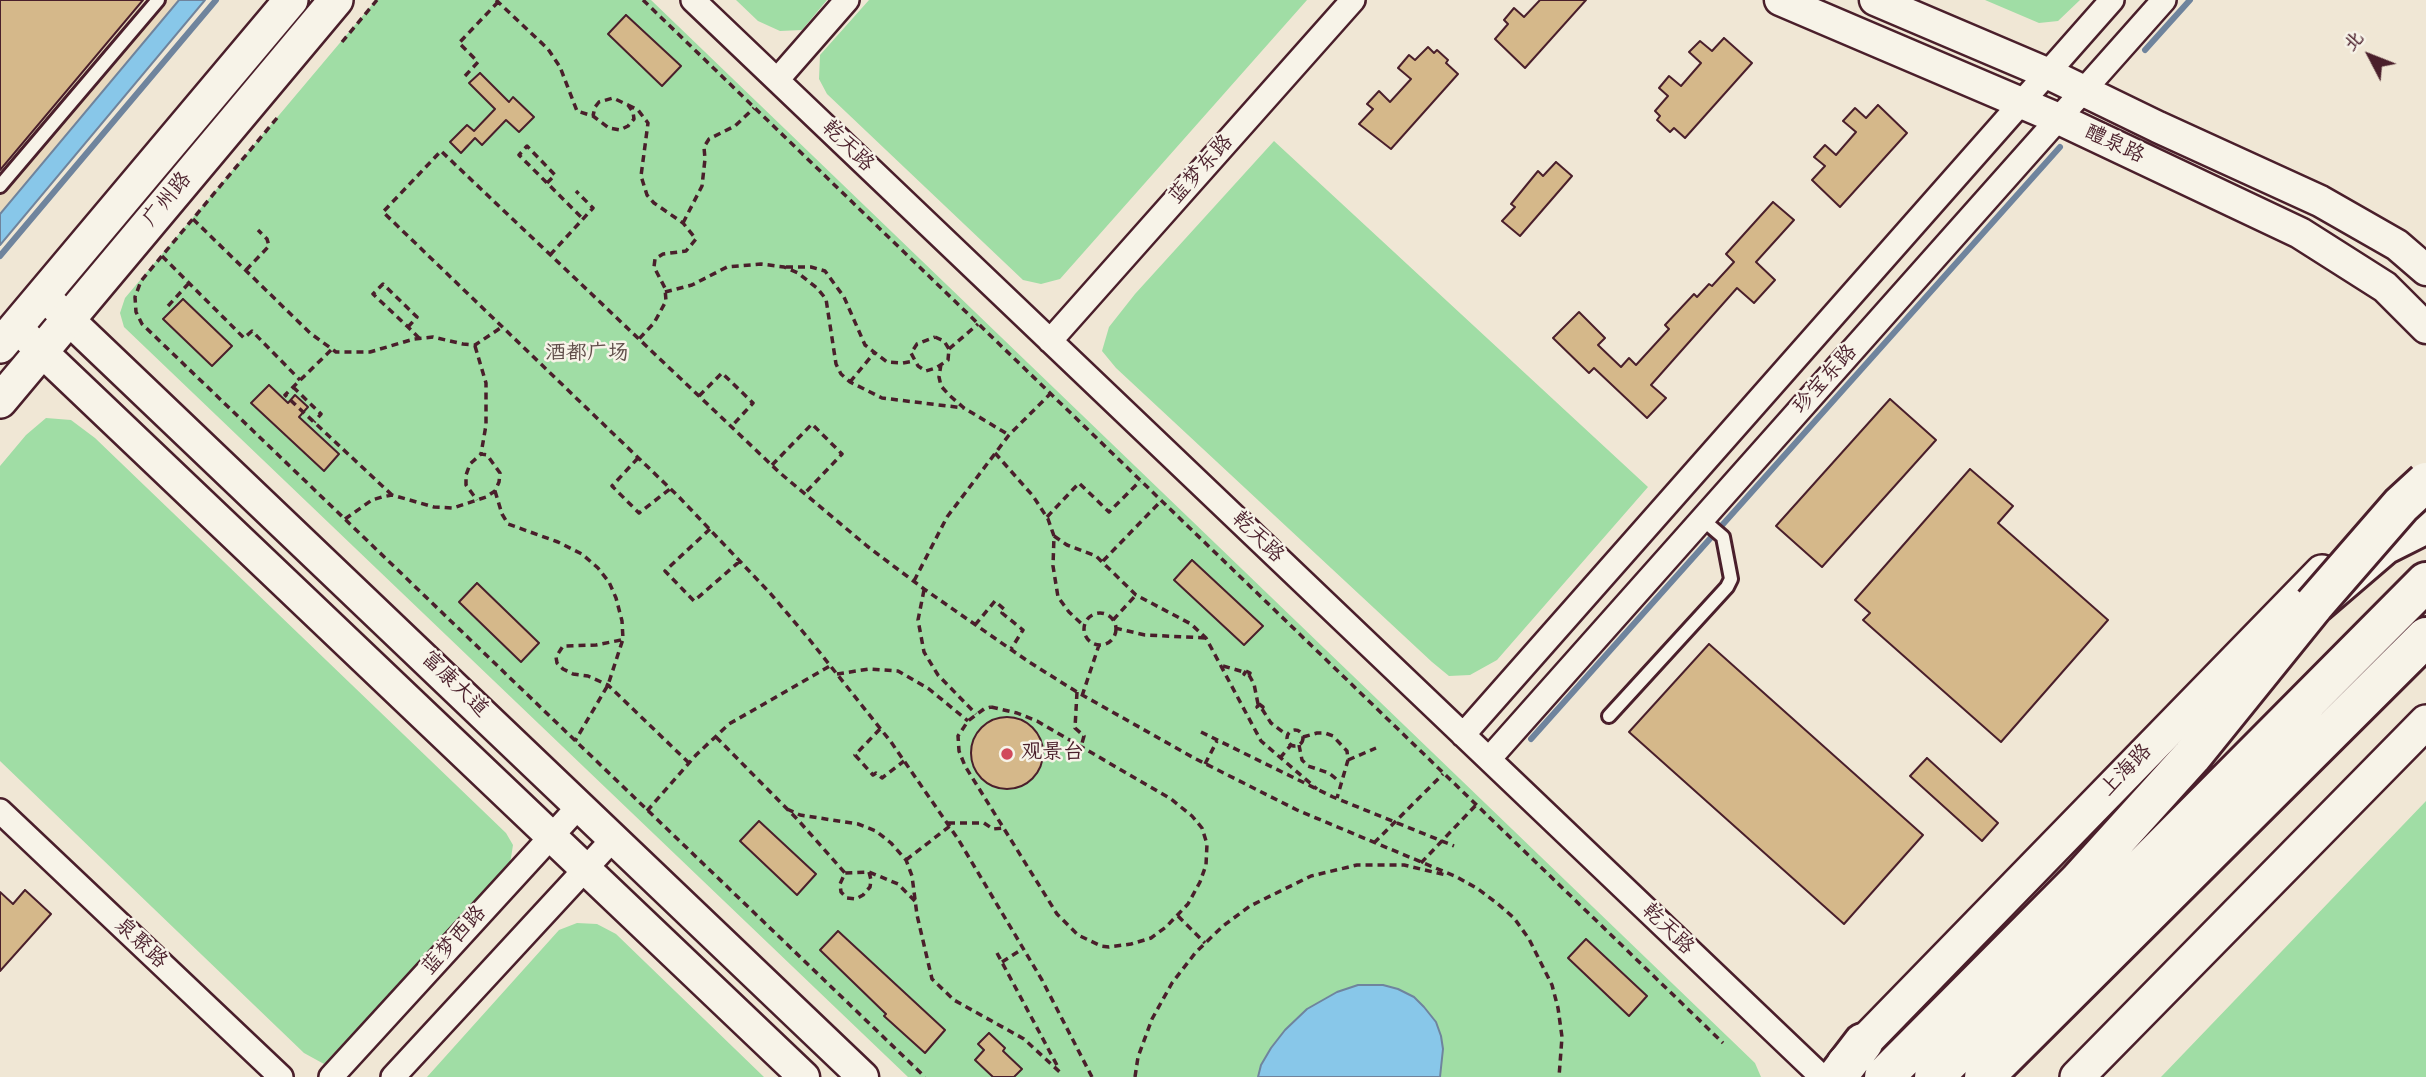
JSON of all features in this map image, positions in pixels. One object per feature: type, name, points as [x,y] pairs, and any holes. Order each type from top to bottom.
[{"type":"highway","points":[[1884,1077],[2078,882],[2192,756],[2314,605],[2401,505],[2426,482]]},
{"type":"highway","points":[[2314,605],[2384,545],[2426,524]]},
{"type":"highway","points":[[1934,1077],[2426,582]]},
{"type":"highway","points":[[1984,1077],[2426,637]]},
{"type":"highway","points":[[1838,1077],[1863,1044]]},
{"type":"main road","name":"广州路","points":[[6,336],[292,0]]},
{"type":"main road","name":"广州路","points":[[0,401],[336,0]]},
{"type":"main road","name":"上海路","points":[[1830,1077],[2426,467]]},
{"type":"main road","points":[[2247,648],[2426,495]]},
{"type":"main road","points":[[2372,776],[2426,715]]},
{"type":"main road","points":[[2077,1077],[2426,722]]},
{"type":"street","name":"乾天路","points":[[693,0],[1822,1077]]},
{"type":"street","points":[[777,80],[848,0]]},
{"type":"street","name":"蓝梦东路","points":[[1050,341],[1353,0]]},
{"type":"street","name":"醴泉路","points":[[1780,0],[2059,119],[2300,233],[2385,287],[2426,328]]},
{"type":"street","name":"醴泉路","points":[[1875,0],[2049,74],[2082,92],[2320,201],[2397,245],[2426,270]]},
{"type":"street","name":"珍宝东路","points":[[1463,735],[2112,0]]},
{"type":"street","name":"珍宝东路","points":[[1489,760],[2164,0]]},
{"type":"street","name":"富康大道","points":[[43,295],[863,1077]]},
{"type":"street","name":"富康大道","points":[[6,336],[41,352],[804,1077]]},
{"type":"street","name":"蓝梦西路","points":[[331,1077],[580,806]]},
{"type":"street","name":"泉聚路","points":[[0,811],[281,1077]]},
{"type":"street","points":[[393,1077],[614,838]]},
{"type":"lane","points":[[0,186],[158,0]]},
{"type":"lane","points":[[1609,716],[1727,587],[1731,579],[1723,537],[1702,519]]},
{"type":"path","points":[[342,42],[377,0]]},
{"type":"path","points":[[643,0],[1723,1043]]},
{"type":"path","points":[[465,76],[478,62],[459,43],[497,1],[548,49],[560,67],[577,111],[593,116],[609,128],[620,130],[634,119],[634,112],[628,105]]},
{"type":"path","points":[[593,116],[595,107],[606,99],[621,100],[638,110],[648,122],[641,176],[647,195],[683,223],[696,239],[686,250],[663,254],[656,260],[654,267],[666,301],[654,323],[639,339]]},
{"type":"path","points":[[683,223],[702,186],[704,147],[709,139],[736,126],[754,108]]},
{"type":"path","points":[[277,118],[141,281],[135,297],[136,312],[142,324],[925,1077]]},
{"type":"path","points":[[547,183],[555,175],[527,146],[519,155],[547,183],[583,219]]},
{"type":"path","points":[[1092,1077],[1024,948],[949,825],[831,666],[771,593],[710,529],[383,212],[441,151],[772,465],[924,589],[1082,696],[1276,800],[1457,877],[1478,889],[1514,918],[1529,939],[1552,985],[1562,1037],[1559,1077]]},
{"type":"path","points":[[550,256],[593,208],[576,191]]},
{"type":"path","points":[[193,219],[310,333],[331,350],[370,352],[419,338],[433,337],[475,345],[502,327]]},
{"type":"path","points":[[246,270],[269,246],[267,239],[258,230]]},
{"type":"path","points":[[162,256],[244,338],[251,331],[300,380]]},
{"type":"path","points":[[665,292],[692,285],[734,265],[811,267],[825,271],[844,297],[865,345],[887,362],[903,363],[914,360]]},
{"type":"path","points":[[784,267],[798,273],[826,299],[836,364],[841,374],[850,382],[882,398],[964,408]]},
{"type":"path","points":[[168,306],[190,283]]},
{"type":"path","points":[[408,327],[417,317],[383,284],[373,293],[419,338]]},
{"type":"path","points":[[949,349],[978,324]]},
{"type":"path","points":[[935,337],[944,341],[949,349],[948,360],[926,371],[918,366],[912,353],[917,344],[935,337]]},
{"type":"path","points":[[475,345],[486,383],[486,425],[481,454],[470,464],[466,485],[477,500]]},
{"type":"path","points":[[331,350],[285,395],[391,495],[434,507],[453,508],[486,497],[495,491],[500,473],[487,455],[481,454]]},
{"type":"path","points":[[850,382],[874,353]]},
{"type":"path","points":[[942,364],[939,377],[942,386],[964,408],[1009,435]]},
{"type":"path","points":[[699,396],[722,373],[753,403],[731,427]]},
{"type":"path","points":[[293,387],[321,414],[314,422]]},
{"type":"path","points":[[914,581],[947,517],[1009,435],[1050,394]]},
{"type":"path","points":[[772,465],[812,424],[842,454],[805,493]]},
{"type":"path","points":[[995,453],[1034,496],[1047,517],[1054,536],[1058,597],[1084,626],[1086,637],[1094,644],[1104,645],[1113,638],[1115,628],[1112,620],[1104,614],[1094,615],[1084,626]]},
{"type":"path","points":[[638,458],[612,486],[639,513],[670,489]]},
{"type":"path","points":[[1047,517],[1079,483],[1109,512],[1140,481]]},
{"type":"path","points":[[495,491],[508,524],[558,542],[582,554],[609,582],[616,598],[622,621],[622,639],[608,685],[575,741]]},
{"type":"path","points":[[345,519],[372,500],[391,495]]},
{"type":"path","points":[[1103,561],[1161,501]]},
{"type":"path","points":[[710,529],[665,571],[694,601],[740,561]]},
{"type":"path","points":[[1054,536],[1103,561],[1122,584],[1136,595],[1191,624],[1206,639],[1223,666],[1261,741],[1317,789]]},
{"type":"path","points":[[924,589],[918,620],[923,652],[938,675],[976,714]]},
{"type":"path","points":[[1112,620],[1136,595]]},
{"type":"path","points":[[975,625],[995,601],[1005,610],[1002,613],[1023,630],[1010,649]]},
{"type":"path","points":[[1115,628],[1145,635],[1206,639]]},
{"type":"path","points":[[622,639],[596,645],[563,646],[556,657],[557,663],[563,670],[588,676],[608,685],[689,763]]},
{"type":"path","points":[[1082,696],[1099,645]]},
{"type":"path","points":[[647,811],[689,763],[729,724],[831,666]]},
{"type":"path","points":[[1223,666],[1244,673],[1246,677],[1250,675],[1258,709],[1262,709],[1270,723],[1288,736],[1292,745]]},
{"type":"path","points":[[837,674],[869,669],[898,671],[911,676],[968,721]]},
{"type":"path","points":[[1077,692],[1075,728],[1084,736],[1081,747]]},
{"type":"path","points":[[991,707],[1037,721],[1171,799],[1192,816],[1202,828],[1207,844],[1206,865],[1195,895],[1178,916],[1150,938],[1109,947],[1087,941],[1067,926],[965,766],[959,751],[958,736],[968,721],[991,707]]},
{"type":"path","points":[[880,729],[855,755],[873,775],[876,773],[882,778],[904,761]]},
{"type":"path","points":[[1288,736],[1296,731],[1303,737]]},
{"type":"path","points":[[1201,733],[1337,798],[1454,846]]},
{"type":"path","points":[[1337,798],[1348,760],[1347,751],[1333,736],[1317,733],[1303,737],[1299,745],[1302,760],[1308,766],[1329,773],[1341,783]]},
{"type":"path","points":[[716,737],[788,809],[845,873]]},
{"type":"path","points":[[1205,764],[1217,741]]},
{"type":"path","points":[[1280,758],[1292,745],[1299,745]]},
{"type":"path","points":[[1348,760],[1376,748]]},
{"type":"path","points":[[1374,843],[1443,774]]},
{"type":"path","points":[[1421,863],[1476,805]]},
{"type":"path","points":[[788,809],[800,815],[858,824],[876,831],[891,843],[906,860],[912,876],[919,928],[932,979],[954,1000],[1024,1039],[1063,1076]]},
{"type":"path","points":[[906,860],[949,825],[984,823],[993,829],[1004,827]]},
{"type":"path","points":[[1135,1077],[1138,1057],[1152,1019],[1172,983],[1205,943],[1250,906],[1311,876],[1357,865],[1404,865],[1457,877]]},
{"type":"path","points":[[845,873],[869,872],[898,884],[917,902]]},
{"type":"path","points":[[845,873],[840,884],[841,892],[847,898],[856,899],[870,887],[872,880],[869,872]]},
{"type":"path","points":[[1178,916],[1205,943]]},
{"type":"path","points":[[1002,962],[1024,948]]},
{"type":"path","points":[[997,953],[1063,1076]]},
{"type":"shaded area","points":[[0,0],[195,0],[0,236]]},
{"type":"green space","name":"酒都广场","points":[[376,0],[651,0],[1755,1063],[1761,1077],[908,1077],[124,327],[120,313],[125,298]]},
{"type":"green space","points":[[736,0],[827,0],[802,30],[780,31],[758,21]]},
{"type":"green space","points":[[869,0],[1307,0],[1060,279],[1041,284],[1023,280],[827,94],[819,79],[820,55]]},
{"type":"green space","points":[[1985,0],[2080,0],[2058,21],[2039,23]]},
{"type":"green space","points":[[1274,141],[1648,487],[1497,660],[1470,675],[1449,676],[1432,662],[1116,368],[1102,351],[1109,327],[1135,294]]},
{"type":"green space","points":[[46,418],[71,420],[95,438],[506,833],[513,845],[510,864],[324,1064],[304,1053],[0,761],[0,466],[26,435]]},
{"type":"green space","points":[[2426,801],[2426,1077],[2161,1077]]},
{"type":"green space","points":[[577,923],[597,924],[616,934],[764,1077],[427,1077],[559,930]]},
{"type":"water","points":[[179,0],[205,0],[0,245],[0,214]]},
{"type":"water","points":[[1358,985],[1383,985],[1398,989],[1414,997],[1424,1007],[1436,1022],[1441,1036],[1443,1049],[1440,1077],[1258,1077],[1261,1065],[1271,1048],[1307,1009],[1337,992]]},
{"type":"building","points":[[0,0],[143,0],[0,170]]},
{"type":"building","points":[[1540,0],[1586,0],[1525,68],[1495,39],[1508,24],[1504,20],[1514,8],[1524,17]]},
{"type":"building","points":[[626,15],[681,66],[662,86],[608,34]]},
{"type":"building","points":[[1724,38],[1752,63],[1685,138],[1674,128],[1670,132],[1657,120],[1660,116],[1655,111],[1668,96],[1659,88],[1669,76],[1681,86],[1701,63],[1689,52],[1700,41],[1712,51]]},
{"type":"building","points":[[1428,47],[1434,53],[1437,50],[1458,74],[1391,149],[1359,124],[1373,109],[1367,104],[1379,91],[1390,102],[1411,79],[1398,68],[1409,55],[1415,60]]},
{"type":"building","points":[[480,73],[509,102],[513,97],[534,117],[519,132],[506,120],[482,145],[475,138],[461,153],[450,142],[467,125],[474,131],[495,109],[469,83]]},
{"type":"building","points":[[1878,105],[1907,133],[1840,207],[1812,180],[1825,166],[1814,157],[1825,145],[1836,155],[1856,132],[1843,121],[1855,108],[1866,118]]},
{"type":"building","points":[[1556,162],[1572,176],[1520,236],[1502,221],[1515,207],[1511,204],[1538,171],[1543,176]]},
{"type":"building","points":[[1773,202],[1794,220],[1756,262],[1775,280],[1754,303],[1737,288],[1651,385],[1666,398],[1647,418],[1594,368],[1589,373],[1553,338],[1579,312],[1605,338],[1598,345],[1621,367],[1629,358],[1636,365],[1669,329],[1665,325],[1694,294],[1697,297],[1709,284],[1712,286],[1734,262],[1726,254]]},
{"type":"building","points":[[183,299],[232,346],[212,366],[163,319]]},
{"type":"building","points":[[269,385],[288,403],[295,395],[308,407],[299,417],[339,454],[324,471],[251,403]]},
{"type":"building","points":[[1890,399],[1936,440],[1822,567],[1776,526]]},
{"type":"building","points":[[1970,469],[2013,506],[1998,523],[2108,620],[2001,742],[1863,620],[1870,613],[1855,600]]},
{"type":"building","points":[[1192,560],[1263,626],[1244,645],[1174,580]]},
{"type":"building","points":[[477,583],[539,643],[521,662],[459,602]]},
{"type":"building","points":[[1709,644],[1923,835],[1844,924],[1629,732]]},
{"type":"building","name":"观景台","points":[[1007,717],[1027,723],[1037,733],[1043,753],[1037,773],[1027,783],[1007,789],[987,783],[977,773],[971,753],[977,733],[987,723]]},
{"type":"building","points":[[1927,758],[1998,823],[1982,841],[1910,776]]},
{"type":"building","points":[[759,821],[816,874],[797,895],[740,841]]},
{"type":"building","points":[[25,890],[51,914],[0,971],[0,892],[13,904]]},
{"type":"building","points":[[838,931],[945,1030],[925,1053],[884,1016],[886,1014],[820,950]]},
{"type":"building","points":[[1586,939],[1647,996],[1629,1016],[1568,958]]},
{"type":"building","points":[[989,1033],[1022,1069],[1014,1077],[993,1077],[975,1060],[984,1050],[978,1044]]},
{"type":"waterway","points":[[0,256],[216,0]]},
{"type":"waterway","points":[[2145,50],[2190,0]]},
{"type":"waterway","points":[[1531,739],[2060,147]]},
{"type":"place","name":"观景台","points":[[1007,754]]}]
